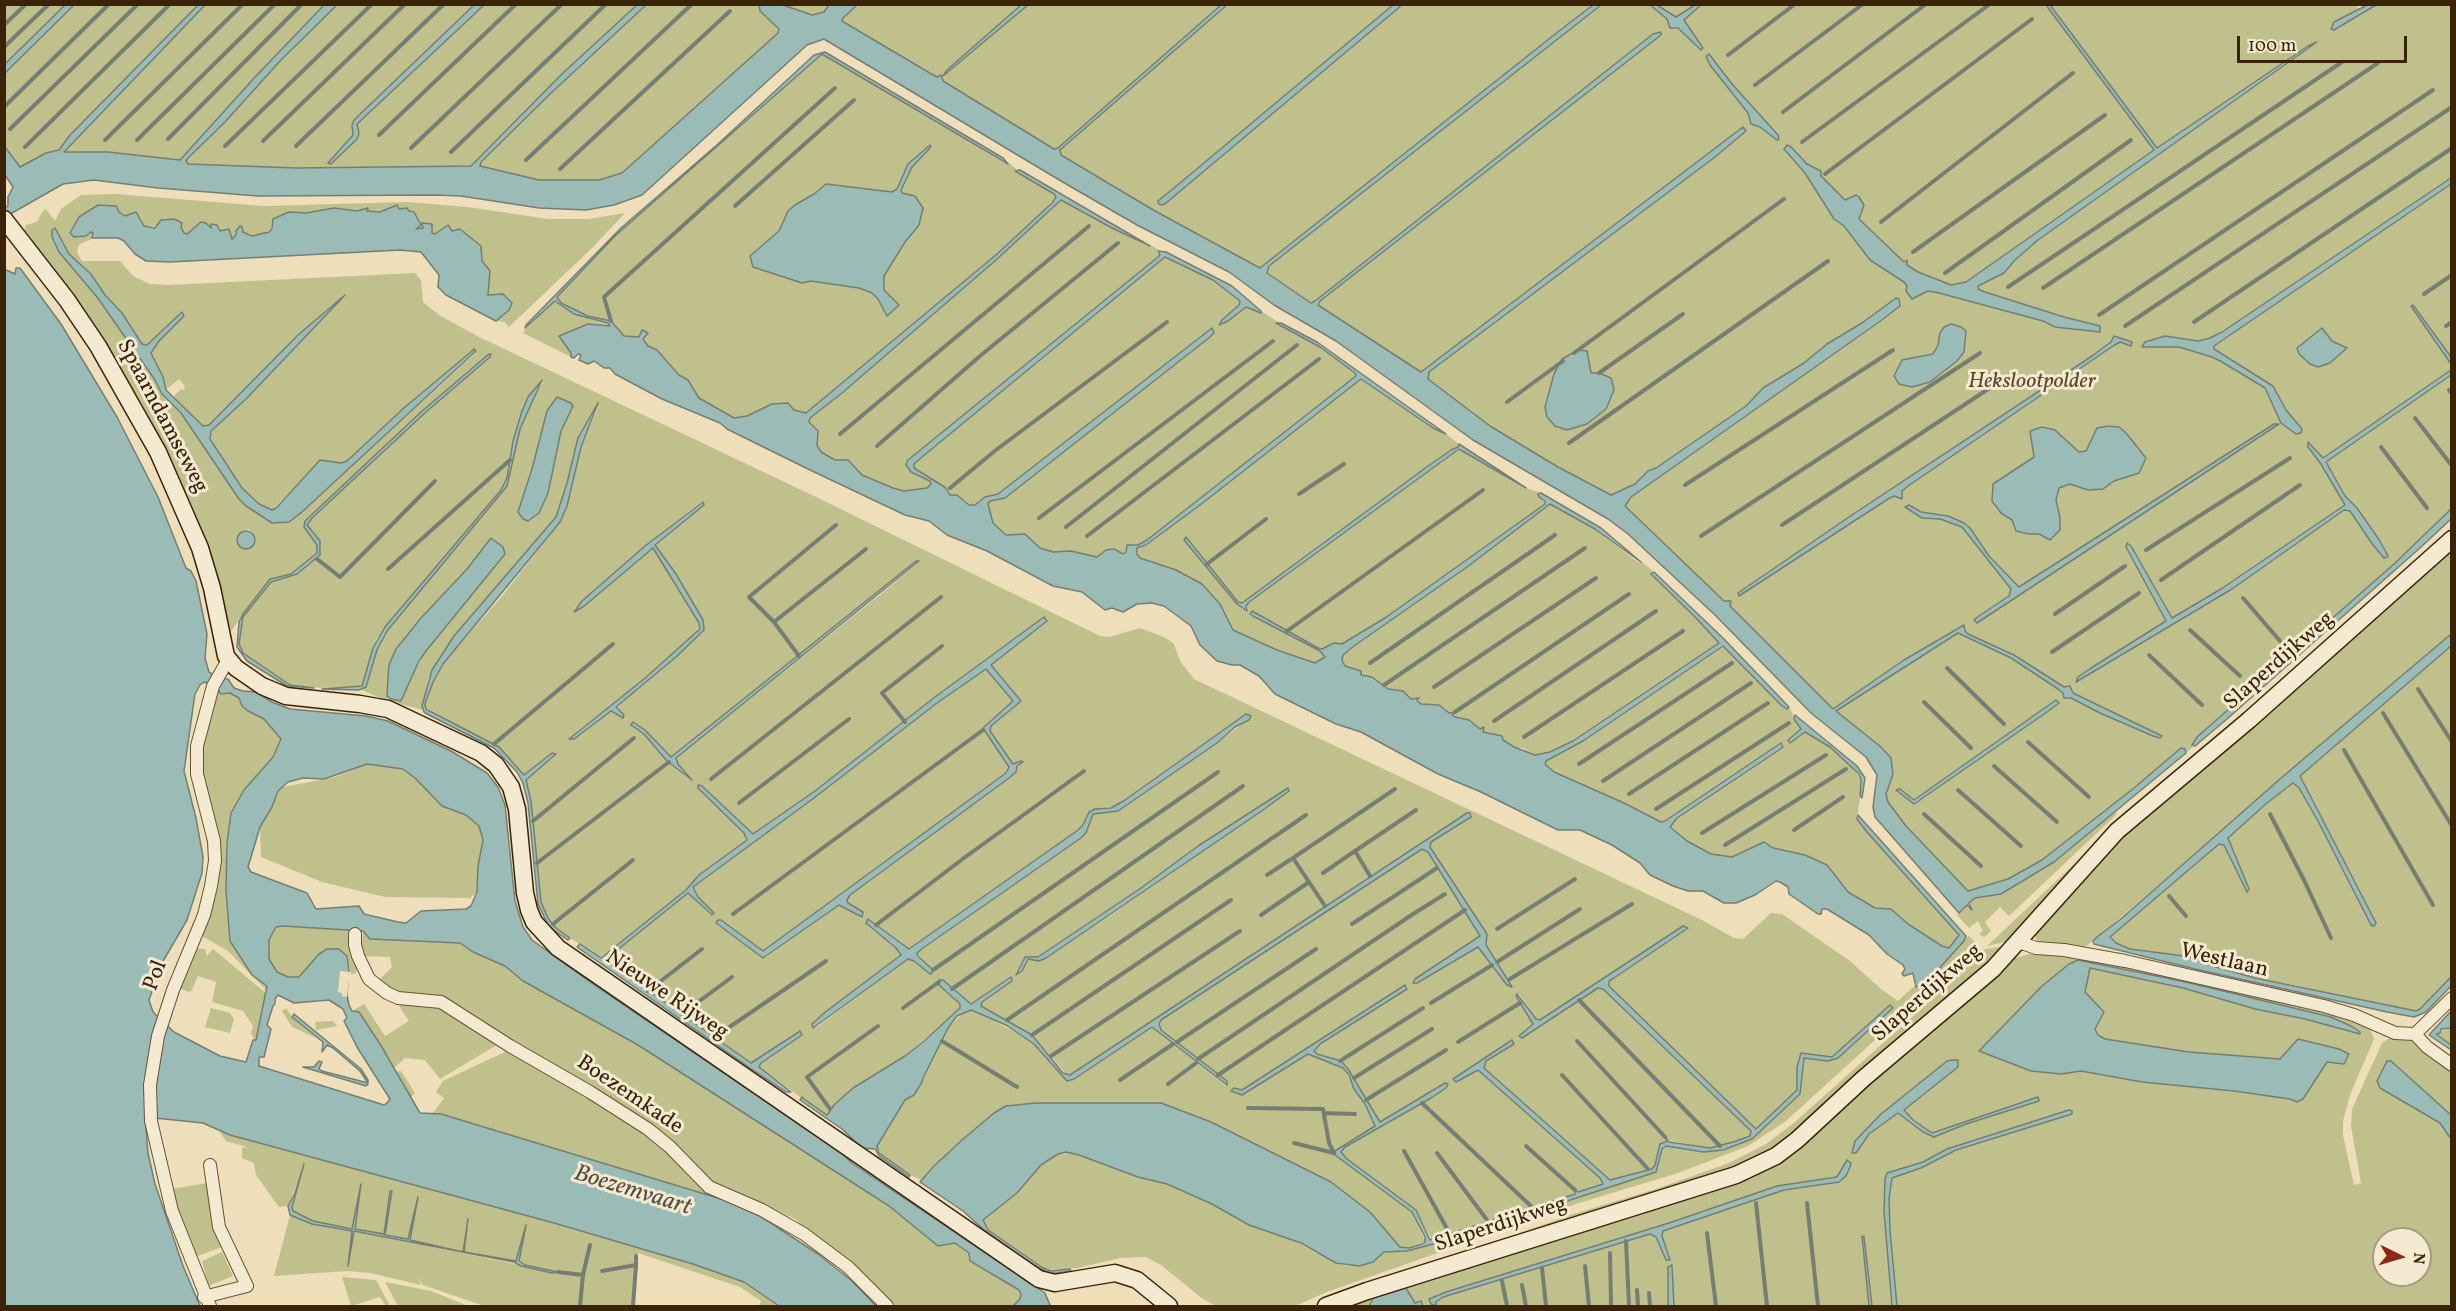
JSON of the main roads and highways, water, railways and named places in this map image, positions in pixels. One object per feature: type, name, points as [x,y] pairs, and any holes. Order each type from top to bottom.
[{"type":"water","points":[[325,4],[337,5],[188,158],[186,161],[188,164],[296,168],[471,166],[563,73],[638,4],[646,5],[550,94],[481,162],[480,166],[539,180],[599,180],[622,173],[778,33],[779,29],[760,11],[759,4],[783,5],[812,15],[824,12],[829,5],[857,5],[842,21],[937,77],[941,75],[943,81],[1054,149],[1058,148],[1221,5],[1228,4],[1060,150],[1061,155],[1155,211],[1260,268],[1559,31],[1593,5],[1601,5],[1269,266],[1267,273],[1311,303],[1315,301],[1653,34],[1661,32],[1661,35],[1320,301],[1318,305],[1421,372],[1743,127],[1746,131],[1715,157],[1429,372],[1428,379],[1490,426],[1558,467],[1611,495],[1635,484],[1648,471],[1656,468],[1746,406],[1763,388],[1804,363],[1827,344],[1862,323],[1896,298],[1899,299],[1900,306],[1879,322],[1631,497],[1625,506],[1724,601],[1731,601],[1730,606],[1833,709],[1904,660],[1964,625],[1968,634],[2014,655],[2064,687],[2070,686],[2073,693],[2162,736],[2160,738],[2153,736],[2071,698],[2064,698],[2063,693],[2058,689],[2011,658],[1958,633],[1836,711],[1881,747],[1891,758],[1893,774],[1886,794],[1888,802],[1906,826],[1968,891],[2008,879],[2042,860],[2181,748],[2185,749],[2186,753],[2054,862],[2001,894],[1975,898],[1969,903],[1972,910],[1967,905],[1959,913],[1875,817],[1873,807],[1877,775],[1866,757],[1811,713],[1715,615],[1628,534],[1608,519],[1473,440],[1336,341],[1274,305],[1229,272],[1137,225],[824,39],[807,45],[642,195],[614,205],[586,210],[539,208],[461,196],[258,196],[94,180],[63,184],[5,217],[4,208],[8,206],[8,197],[13,187],[5,175],[5,147],[20,167],[46,153],[59,150],[70,135],[198,5],[205,5],[64,152],[108,152],[180,160]]},
{"type":"water","points":[[65,5],[74,5],[5,73],[5,64]]},
{"type":"water","points":[[474,5],[484,5],[357,124],[359,133],[357,139],[331,164],[328,163],[353,135],[354,120]]},
{"type":"water","points":[[1021,5],[1028,5],[943,76],[947,70]]},
{"type":"water","points":[[1393,5],[1402,5],[1166,203],[1159,204],[1158,201]]},
{"type":"water","points":[[1650,5],[1657,5],[1676,17],[1695,5],[1701,5],[1684,20],[1703,48],[1701,50],[1678,28],[1670,28],[1667,19]]},
{"type":"water","points":[[2046,5],[2050,5],[2157,148],[2317,42],[2038,240],[2004,273],[1978,286],[1978,289],[1985,292],[2100,326],[2100,332],[2055,327],[2043,321],[1928,291],[1912,299],[1906,291],[1907,286],[1904,282],[1870,260],[1844,226],[1834,219],[1805,173],[1784,149],[1787,145],[1791,147],[1807,164],[1821,171],[1821,176],[1845,200],[1856,195],[1859,197],[1864,205],[1859,219],[1904,262],[1907,260],[1907,265],[1918,272],[1951,285],[1966,282],[2154,150]]},
{"type":"water","points":[[2367,5],[2376,5],[2334,30],[2331,29],[2334,22]]},
{"type":"water","points":[[825,52],[1003,158],[1008,164],[822,54],[615,236],[557,297],[561,303],[588,316],[611,321],[624,336],[639,337],[642,330],[648,333],[643,339],[648,346],[657,350],[679,375],[688,380],[699,398],[734,418],[747,416],[772,404],[788,403],[794,410],[806,413],[997,254],[1052,203],[1056,197],[1054,194],[1015,171],[1020,170],[1150,246],[1061,200],[996,260],[810,418],[809,422],[818,431],[817,445],[821,452],[835,460],[848,460],[862,475],[893,488],[904,491],[927,488],[931,484],[930,481],[911,472],[906,465],[908,460],[1158,257],[1160,255],[1158,251],[1166,252],[1232,286],[1261,313],[1246,307],[1219,325],[1239,305],[1240,301],[1213,280],[1165,257],[922,457],[914,464],[914,468],[946,488],[950,495],[957,495],[969,505],[975,505],[985,497],[998,494],[1212,328],[1214,333],[1210,337],[1005,498],[990,501],[988,504],[993,523],[1006,535],[1025,534],[1040,548],[1053,552],[1071,551],[1097,557],[1106,550],[1114,549],[1123,554],[1126,552],[1127,545],[1138,545],[1147,540],[1356,376],[1320,347],[1276,323],[1281,323],[1317,342],[1446,434],[1433,428],[1361,379],[1204,502],[1146,545],[1137,548],[1140,558],[1176,570],[1202,584],[1220,604],[1233,630],[1277,650],[1315,663],[1325,657],[1320,651],[1253,616],[1250,614],[1252,611],[1318,648],[1322,649],[1334,643],[1342,644],[1385,618],[1545,504],[1545,501],[1539,497],[1538,494],[1541,493],[1601,528],[1641,562],[1595,529],[1550,504],[1467,567],[1354,646],[1343,655],[1342,660],[1345,666],[1361,671],[1361,675],[1372,677],[1388,689],[1403,691],[1411,699],[1419,698],[1417,700],[1421,704],[1439,705],[1449,713],[1455,712],[1452,715],[1455,717],[1469,720],[1480,729],[1484,727],[1483,732],[1502,736],[1503,740],[1514,747],[1535,755],[1550,752],[1573,741],[1719,643],[1651,574],[1654,572],[1724,639],[1789,707],[1787,709],[1781,705],[1723,646],[1583,741],[1546,761],[1545,764],[1554,772],[1661,822],[1781,743],[1783,747],[1677,818],[1670,827],[1687,841],[1711,854],[1732,857],[1764,842],[1773,848],[1805,855],[1827,865],[1848,892],[1875,908],[1891,909],[1908,924],[1942,946],[1949,948],[1959,935],[1866,831],[1857,819],[1858,815],[1966,936],[1964,941],[1927,982],[1916,987],[1913,973],[1904,976],[1902,974],[1905,969],[1903,965],[1887,954],[1869,935],[1827,909],[1822,909],[1821,914],[1818,914],[1789,894],[1788,887],[1780,882],[1776,881],[1755,895],[1736,903],[1724,903],[1703,891],[1688,891],[1673,886],[1650,875],[1640,863],[1612,845],[1580,830],[1558,830],[1481,792],[1438,774],[1361,732],[1336,724],[1275,694],[1259,676],[1240,665],[1217,661],[1200,645],[1191,626],[1164,606],[1152,603],[1137,604],[1123,612],[1112,608],[1105,610],[1082,592],[1053,586],[987,551],[947,535],[929,521],[905,515],[727,429],[720,423],[662,399],[615,374],[610,368],[604,368],[594,361],[588,364],[579,360],[581,355],[578,354],[574,358],[571,357],[571,353],[559,336],[588,324],[610,326],[608,323],[574,314],[555,301],[525,328],[621,228],[718,144],[814,55]]},
{"type":"water","points":[[1709,54],[1779,139],[1777,140],[1760,127],[1751,124],[1748,113],[1710,65],[1706,56]]},
{"type":"water","points":[[930,145],[931,147],[912,167],[901,190],[902,193],[915,196],[923,208],[919,225],[905,242],[884,276],[884,290],[899,305],[887,316],[872,293],[859,288],[811,281],[802,283],[753,267],[750,256],[779,231],[788,211],[795,205],[826,184],[892,192],[897,189],[908,164]]},
{"type":"water","points":[[2451,178],[2451,184],[2214,346],[2214,349],[2273,386],[2286,410],[2302,429],[2301,433],[2296,434],[2281,423],[2265,388],[2222,362],[2179,347],[2142,347],[2145,342],[2165,336],[2198,341],[2222,332]]},
{"type":"water","points":[[98,205],[116,206],[125,216],[136,212],[144,226],[155,228],[161,220],[174,219],[182,223],[181,227],[187,234],[201,222],[211,228],[211,224],[217,225],[220,231],[229,229],[232,239],[240,226],[243,232],[252,236],[269,232],[272,229],[273,219],[289,212],[306,213],[334,208],[357,211],[368,208],[367,211],[380,212],[397,205],[399,209],[407,208],[414,212],[421,225],[416,229],[423,228],[422,223],[432,224],[432,233],[435,234],[448,225],[452,231],[460,229],[481,246],[482,261],[490,271],[488,295],[503,294],[512,303],[509,310],[496,321],[446,295],[438,287],[439,275],[421,252],[400,250],[170,262],[146,261],[118,238],[92,238],[93,233],[91,232],[86,236],[74,237],[70,233],[79,217]]},
{"type":"water","points":[[55,228],[69,254],[91,274],[105,295],[122,313],[142,344],[147,345],[182,312],[184,316],[159,341],[151,353],[163,377],[166,390],[203,426],[209,425],[298,335],[345,295],[247,398],[211,431],[210,439],[242,488],[259,504],[272,510],[320,460],[341,463],[347,461],[405,407],[474,349],[476,351],[302,512],[289,522],[272,523],[239,499],[181,413],[162,394],[155,380],[97,297],[59,252],[52,237],[52,230]]},
{"type":"water","name":"Boezemvaart","points":[[16,268],[20,268],[61,324],[117,417],[158,497],[186,568],[191,571],[196,581],[207,634],[205,658],[209,672],[220,679],[228,679],[234,688],[256,692],[290,709],[366,716],[388,721],[451,751],[487,773],[498,787],[505,805],[515,901],[523,927],[532,940],[840,1152],[852,1163],[1045,1293],[1050,1305],[1013,1306],[1020,1299],[1019,1290],[970,1261],[969,1253],[955,1243],[938,1246],[889,1206],[638,1045],[523,981],[505,966],[473,952],[460,943],[370,939],[363,931],[283,926],[276,927],[269,940],[269,959],[277,972],[288,977],[299,977],[319,954],[327,949],[339,949],[347,956],[349,1005],[352,1011],[359,1012],[420,1113],[441,1114],[731,1202],[757,1214],[818,1254],[852,1281],[876,1306],[779,1306],[744,1282],[693,1264],[554,1223],[230,1135],[203,1123],[145,1117],[148,1153],[155,1184],[183,1266],[200,1306],[5,1306],[4,269],[15,274]],"holes":[[[204,682],[216,687],[221,694],[230,693],[239,698],[242,706],[264,719],[281,739],[273,757],[244,790],[231,813],[227,843],[226,891],[230,941],[252,975],[267,986],[256,1040],[253,1040],[246,1062],[220,1056],[174,1032],[153,1012],[149,1000],[162,963],[187,920],[202,873],[203,857],[184,771],[195,694]],[[367,764],[403,769],[442,806],[466,815],[479,826],[483,840],[478,866],[477,892],[471,906],[466,909],[421,911],[406,923],[398,922],[364,914],[359,906],[316,909],[307,893],[251,872],[248,867],[260,827],[278,791],[288,782],[303,778],[324,779]],[[278,995],[294,1003],[329,1000],[343,1009],[347,1018],[344,1021],[357,1047],[390,1099],[387,1103],[384,1105],[259,1066],[259,1057],[264,1057],[271,1029],[267,1025]]]},
{"type":"water","points":[[2413,305],[2451,357],[2451,364],[2411,306]]},
{"type":"water","points":[[1951,324],[1966,331],[1964,352],[1957,361],[1930,382],[1912,387],[1899,384],[1894,376],[1902,360],[1933,354],[1938,345],[1940,333],[1944,327]]},
{"type":"water","points":[[2322,328],[2332,341],[2347,348],[2330,363],[2318,367],[2310,364],[2299,354],[2297,348]]},
{"type":"water","points":[[2114,336],[2132,342],[2131,346],[2120,342],[2113,346],[1908,486],[1902,491],[1902,499],[1894,496],[1888,499],[1739,596],[1738,593],[1849,517],[2092,356],[2111,342]]},
{"type":"water","points":[[1578,350],[1587,351],[1591,373],[1599,373],[1611,378],[1614,390],[1606,409],[1587,424],[1567,430],[1555,426],[1547,417],[1545,407],[1554,374],[1562,359]]},
{"type":"water","points":[[491,354],[490,357],[426,412],[312,518],[307,525],[320,541],[320,555],[297,574],[271,582],[243,617],[239,644],[243,653],[290,685],[314,688],[287,686],[247,661],[237,647],[239,622],[243,614],[270,579],[291,574],[317,553],[317,545],[304,527],[305,521],[421,412]]},
{"type":"water","points":[[2451,370],[2451,375],[2326,462],[2345,496],[2357,508],[2380,541],[2387,557],[2384,558],[2373,545],[2350,511],[2344,510],[2232,589],[2076,682],[2078,677],[2091,668],[2166,621],[2126,547],[2127,543],[2131,546],[2172,618],[2221,589],[2345,505],[2321,464],[2308,447],[2308,442],[2323,458]]},
{"type":"water","points":[[542,380],[520,429],[507,486],[387,631],[377,650],[366,687],[359,690],[322,689],[362,686],[373,648],[385,627],[501,490],[507,478],[513,441],[521,414],[528,397]]},
{"type":"water","points":[[557,397],[573,406],[561,431],[548,493],[539,513],[528,521],[523,519],[518,512],[547,411]]},
{"type":"water","points":[[598,403],[581,447],[567,506],[560,522],[443,664],[425,704],[426,709],[499,747],[524,775],[552,753],[556,754],[526,780],[531,801],[541,902],[548,918],[556,928],[570,938],[568,940],[549,927],[538,904],[528,803],[523,783],[517,772],[494,748],[429,715],[424,712],[422,706],[432,670],[454,636],[556,517],[578,438]]},
{"type":"water","points":[[2274,424],[2279,424],[1977,623],[1974,620],[1976,618],[2009,596],[2011,589],[1962,527],[1940,519],[1922,518],[1905,507],[1909,505],[1921,512],[1948,516],[1964,523],[1989,556],[2019,587]]},
{"type":"water","points":[[2042,427],[2055,430],[2079,452],[2086,451],[2097,428],[2119,427],[2146,458],[2139,473],[2114,481],[2103,489],[2088,490],[2070,484],[2059,488],[2056,500],[2060,530],[2050,540],[2039,534],[2016,531],[2012,520],[2001,513],[1992,501],[1993,484],[2034,457],[2030,431]]},
{"type":"water","points":[[1459,444],[1526,488],[1459,449],[1249,602],[1246,606],[1247,611],[1237,604],[1184,540],[1186,537],[1238,602],[1242,603],[1424,469],[1458,447]]},
{"type":"water","points":[[703,502],[704,505],[655,545],[676,574],[703,620],[704,630],[676,657],[616,707],[624,715],[623,718],[611,711],[574,739],[569,739],[644,679],[700,629],[699,623],[653,548],[574,612],[582,601],[645,546]]},
{"type":"water","points":[[2451,509],[2451,519],[2421,547],[2227,719],[2195,746],[2192,745],[2197,737],[2394,564]]},
{"type":"water","points":[[242,531],[250,531],[255,536],[253,547],[242,549],[237,544],[237,536]]},
{"type":"water","points":[[491,538],[503,547],[505,554],[426,651],[401,701],[391,699],[387,696],[389,665],[396,649],[421,618],[467,569]]},
{"type":"water","points":[[916,561],[919,561],[676,758],[678,764],[692,780],[667,761],[644,734],[631,725],[633,722],[645,730],[671,757]]},
{"type":"water","points":[[1044,617],[1047,621],[991,665],[1021,701],[991,726],[990,731],[1013,764],[1023,762],[1017,766],[1016,772],[1009,778],[850,895],[848,903],[863,912],[862,917],[839,905],[763,958],[716,923],[721,920],[763,951],[1006,773],[1009,767],[983,728],[1013,701],[986,669],[937,703],[693,887],[698,897],[714,913],[712,915],[688,893],[605,960],[751,1063],[800,1031],[802,1035],[761,1063],[759,1067],[791,1092],[786,1092],[750,1068],[577,947],[580,944],[601,958],[686,890],[699,875],[747,840],[744,833],[698,788],[698,785],[702,786],[753,834],[815,791],[935,697]]},
{"type":"water","points":[[2451,634],[2451,646],[2300,776],[2375,925],[2372,926],[2370,923],[2318,821],[2299,788],[2293,783],[2228,838],[2249,889],[2247,892],[2224,845],[2219,844],[2110,937],[2116,943],[2130,949],[2192,957],[2202,963],[2255,978],[2416,1011],[2451,977],[2451,986],[2426,1012],[2414,1017],[2387,1012],[2094,944],[2093,941],[2097,937],[2122,918],[2280,779]]},
{"type":"water","points":[[2056,700],[2059,703],[2047,712],[1914,804],[1896,790],[1900,789],[1914,800]]},
{"type":"water","points":[[1246,714],[1251,716],[1249,720],[1235,727],[1217,743],[1118,811],[1093,814],[1086,833],[1081,838],[923,948],[917,953],[918,956],[933,970],[932,973],[930,974],[908,959],[813,1028],[812,1024],[824,1013],[901,955],[866,923],[868,919],[909,949],[1078,830],[1089,812],[1095,809],[1111,808],[1125,800]]},
{"type":"water","points":[[1795,715],[1857,766],[1865,778],[1862,798],[1859,774],[1830,747],[1805,732],[1790,743],[1788,740],[1801,729],[1794,719]]},
{"type":"water","points":[[1288,788],[1289,791],[1263,810],[1046,958],[1039,961],[1028,959],[1022,971],[1016,975],[1025,957],[1038,957],[1141,888],[1198,846]]},
{"type":"water","points":[[1470,813],[1471,817],[1431,842],[1430,847],[1487,934],[1486,945],[1512,987],[1507,985],[1478,947],[1417,983],[1413,983],[1415,979],[1480,936],[1428,852],[1422,849],[1161,1020],[1159,1024],[1161,1030],[1227,1081],[1227,1085],[1152,1027],[1074,1079],[1067,1081],[1034,1044],[1006,1025],[971,1010],[957,1016],[948,1028],[922,1082],[914,1095],[905,1100],[877,1146],[879,1153],[910,1175],[909,1177],[879,1156],[875,1149],[862,1148],[842,1129],[800,1100],[802,1097],[827,1115],[834,1105],[853,1088],[905,1056],[923,1042],[960,1008],[960,1004],[939,985],[939,980],[943,980],[971,1004],[1011,977],[1012,981],[982,1002],[981,1006],[1032,1035],[1063,1073],[1070,1075]]},
{"type":"water","points":[[1683,926],[1688,928],[1609,981],[1609,986],[1756,1129],[1797,1090],[1797,1067],[1801,1053],[1832,1057],[1890,1005],[1893,1008],[1838,1058],[1828,1061],[1804,1058],[1800,1094],[1752,1139],[1723,1150],[1704,1152],[1666,1146],[1662,1149],[1656,1172],[1448,1240],[1407,1251],[1384,1252],[1373,1262],[1359,1266],[1336,1263],[1301,1243],[1249,1225],[1212,1204],[1167,1184],[1138,1177],[1066,1152],[1058,1154],[1041,1165],[1017,1193],[983,1220],[988,1230],[1043,1268],[1051,1271],[1070,1269],[1071,1271],[1050,1274],[1030,1263],[983,1229],[963,1211],[920,1182],[962,1140],[1006,1106],[1036,1103],[1161,1103],[1211,1122],[1331,1182],[1370,1212],[1400,1247],[1409,1248],[1422,1244],[1425,1242],[1425,1237],[1412,1212],[1335,1155],[1335,1151],[1375,1126],[1365,1104],[1354,1089],[1349,1075],[1343,1068],[1308,1054],[1242,1095],[1231,1091],[1234,1088],[1242,1090],[1405,985],[1407,989],[1320,1044],[1314,1051],[1341,1061],[1380,1122],[1445,1083],[1448,1084],[1446,1088],[1431,1098],[1345,1147],[1341,1152],[1347,1159],[1416,1210],[1430,1240],[1575,1194],[1575,1190],[1578,1192],[1603,1184],[1600,1178],[1478,1070],[1456,1082],[1453,1079],[1512,1040],[1514,1044],[1486,1061],[1484,1068],[1610,1180],[1652,1169],[1660,1144],[1667,1141],[1665,1137],[1669,1142],[1710,1148],[1733,1142],[1750,1136],[1751,1131],[1603,989],[1598,988],[1522,1038],[1519,1036],[1533,1024],[1516,996],[1517,994],[1536,1019],[1540,1020]]},
{"type":"water","points":[[2078,960],[2186,982],[2331,1017],[2351,1026],[2360,1034],[2305,1019],[2255,1009],[2183,988],[2090,968],[2085,992],[2104,1012],[2095,1029],[2098,1035],[2105,1039],[2189,1052],[2280,1059],[2298,1039],[2339,1049],[2349,1054],[2344,1064],[2327,1062],[2303,1099],[2297,1102],[2234,1091],[2142,1082],[2081,1071],[2061,1074],[2031,1071],[1979,1051],[2041,987],[2069,964]]},
{"type":"water","points":[[2451,1011],[2451,1028],[2441,1029],[2440,1033],[2436,1034],[2451,1045],[2451,1050],[2429,1035]]},
{"type":"water","points":[[294,1014],[361,1069],[368,1083],[360,1071],[333,1048],[327,1045],[322,1052],[323,1042],[292,1017]]},
{"type":"water","points":[[1958,1060],[1958,1067],[1904,1110],[1913,1120],[1932,1133],[2038,1097],[2039,1101],[1966,1124],[1934,1137],[1923,1132],[1898,1113],[1869,1134],[1856,1153],[1852,1153],[1855,1141],[1881,1114],[1947,1061]]},
{"type":"water","points":[[319,1061],[322,1062],[319,1069],[322,1071],[368,1083],[366,1086],[303,1067],[314,1067]]},
{"type":"water","points":[[2387,1061],[2391,1061],[2451,1115],[2451,1139],[2440,1123],[2380,1088],[2377,1081]]},
{"type":"water","points":[[2069,1110],[2072,1114],[1956,1150],[1921,1168],[1892,1178],[1889,1199],[1890,1231],[1897,1306],[1892,1306],[1884,1211],[1887,1173],[1923,1162],[1947,1149]]},
{"type":"water","points":[[1847,1160],[1851,1163],[1850,1167],[1846,1176],[1839,1182],[1784,1190],[1663,1231],[1662,1236],[1670,1260],[1666,1260],[1656,1237],[1650,1234],[1443,1297],[1436,1302],[1436,1306],[1431,1304],[1429,1299],[1669,1223],[1777,1186],[1837,1177]]},
{"type":"water","points":[[304,1164],[292,1207],[293,1211],[313,1221],[352,1229],[361,1184],[355,1229],[384,1234],[390,1191],[392,1191],[385,1235],[408,1239],[418,1197],[410,1240],[463,1252],[468,1219],[464,1252],[516,1261],[526,1225],[519,1261],[525,1265],[558,1272],[552,1273],[521,1266],[514,1262],[354,1231],[348,1266],[352,1231],[312,1224],[290,1215],[288,1206],[295,1193]]},
{"type":"water","points":[[1862,1236],[1864,1237],[1872,1306],[1869,1306]]},
{"type":"water","points":[[1672,1265],[1674,1306],[1668,1306],[1668,1267]]},
{"type":"water","points":[[1406,1288],[1415,1303],[1421,1301],[1423,1306],[1369,1306],[1373,1298]]},
{"type":"waterway","points":[[4,25],[26,4]]},
{"type":"waterway","points":[[4,47],[49,4]]},
{"type":"waterway","points":[[4,107],[109,4]]},
{"type":"waterway","points":[[10,129],[138,4]]},
{"type":"waterway","points":[[25,147],[170,4]]},
{"type":"waterway","points":[[105,140],[243,4]]},
{"type":"waterway","points":[[137,140],[275,4]]},
{"type":"waterway","points":[[168,139],[302,4]]},
{"type":"waterway","points":[[225,146],[372,4]]},
{"type":"waterway","points":[[263,141],[405,4]]},
{"type":"waterway","points":[[296,146],[444,4]]},
{"type":"waterway","points":[[379,135],[516,4]]},
{"type":"waterway","points":[[411,148],[562,4]]},
{"type":"waterway","points":[[451,152],[606,4]]},
{"type":"waterway","points":[[526,160],[692,4]]},
{"type":"waterway","points":[[1728,55],[1795,4]]},
{"type":"waterway","points":[[1755,85],[1863,4]]},
{"type":"waterway","points":[[1783,112],[1926,4]]},
{"type":"waterway","points":[[1802,142],[1990,4]]},
{"type":"waterway","points":[[560,169],[730,11]]},
{"type":"waterway","points":[[1825,174],[2032,19]]},
{"type":"waterway","points":[[2008,287],[2342,62]]},
{"type":"waterway","points":[[2043,288],[2378,63]]},
{"type":"waterway","points":[[1881,222],[2073,73]]},
{"type":"waterway","points":[[611,321],[604,297],[835,88]]},
{"type":"waterway","points":[[2099,315],[2433,90]]},
{"type":"waterway","points":[[735,206],[854,100]]},
{"type":"waterway","points":[[2125,326],[2452,107]]},
{"type":"waterway","points":[[1913,252],[2105,115]]},
{"type":"waterway","points":[[1945,273],[2131,140]]},
{"type":"waterway","points":[[2194,322],[2452,148]]},
{"type":"waterway","points":[[1574,353],[1784,199]]},
{"type":"waterway","points":[[840,434],[1089,226]]},
{"type":"waterway","points":[[877,446],[980,356],[1118,243]]},
{"type":"waterway","points":[[1569,443],[1828,261]]},
{"type":"waterway","points":[[2424,294],[2452,275]]},
{"type":"waterway","points":[[1599,373],[1683,314]]},
{"type":"waterway","points":[[950,488],[996,450],[1167,322]]},
{"type":"waterway","points":[[2446,326],[2452,322]]},
{"type":"waterway","points":[[1039,518],[1273,341]]},
{"type":"waterway","points":[[1066,527],[1297,345]]},
{"type":"waterway","points":[[1685,485],[1893,350]]},
{"type":"waterway","points":[[1701,536],[1980,353]]},
{"type":"waterway","points":[[1087,536],[1319,359]]},
{"type":"waterway","points":[[1507,402],[1563,361]]},
{"type":"waterway","points":[[1782,525],[2011,374]]},
{"type":"waterway","points":[[2449,390],[2452,394]]},
{"type":"waterway","points":[[2415,418],[2452,466]]},
{"type":"waterway","points":[[2381,447],[2427,508]]},
{"type":"waterway","points":[[2146,550],[2290,458]]},
{"type":"waterway","points":[[388,569],[510,460]]},
{"type":"waterway","points":[[1299,494],[1344,464]]},
{"type":"waterway","points":[[317,559],[340,577],[435,481]]},
{"type":"waterway","points":[[2161,580],[2300,485]]},
{"type":"waterway","points":[[1287,631],[1483,490]]},
{"type":"waterway","points":[[1207,564],[1266,519]]},
{"type":"waterway","points":[[799,656],[774,622],[749,597],[836,525]]},
{"type":"waterway","points":[[1370,663],[1555,535]]},
{"type":"waterway","points":[[1384,685],[1585,548]]},
{"type":"waterway","points":[[774,622],[866,549]]},
{"type":"waterway","points":[[2055,614],[2125,566]]},
{"type":"waterway","points":[[1434,687],[1596,578]]},
{"type":"waterway","points":[[2052,652],[2139,593]]},
{"type":"waterway","points":[[1455,712],[1629,594]]},
{"type":"waterway","points":[[711,779],[941,597]]},
{"type":"waterway","points":[[2243,598],[2280,641]]},
{"type":"waterway","points":[[1494,721],[1656,611]]},
{"type":"waterway","points":[[2190,630],[2240,676]]},
{"type":"waterway","points":[[1524,737],[1683,631]]},
{"type":"waterway","points":[[494,744],[613,644]]},
{"type":"waterway","points":[[905,722],[882,693],[942,646]]},
{"type":"waterway","points":[[2149,655],[2202,705]]},
{"type":"waterway","points":[[1579,764],[1732,663]]},
{"type":"waterway","points":[[1947,668],[2004,724]]},
{"type":"waterway","points":[[1603,781],[1751,683]]},
{"type":"waterway","points":[[2418,689],[2452,742]]},
{"type":"waterway","points":[[1924,702],[1971,748]]},
{"type":"waterway","points":[[1629,794],[1768,703]]},
{"type":"waterway","points":[[2383,713],[2452,826]]},
{"type":"waterway","points":[[739,803],[849,719]]},
{"type":"waterway","points":[[1656,809],[1789,723]]},
{"type":"waterway","points":[[733,914],[983,730]]},
{"type":"waterway","points":[[533,821],[634,738]]},
{"type":"waterway","points":[[2028,742],[2089,797]]},
{"type":"waterway","points":[[2344,750],[2433,905]]},
{"type":"waterway","points":[[1702,833],[1826,755]]},
{"type":"waterway","points":[[537,863],[669,762]]},
{"type":"waterway","points":[[1994,766],[2057,822]]},
{"type":"waterway","points":[[1725,845],[1846,769]]},
{"type":"waterway","points":[[876,925],[1084,771]]},
{"type":"waterway","points":[[933,970],[1218,772]]},
{"type":"waterway","points":[[952,989],[1243,786]]},
{"type":"waterway","points":[[1325,906],[1293,858],[1395,789]]},
{"type":"waterway","points":[[1958,790],[2021,846]]},
{"type":"waterway","points":[[1794,830],[1843,797]]},
{"type":"waterway","points":[[1370,876],[1355,851],[1416,810]]},
{"type":"waterway","points":[[1924,814],[1981,866]]},
{"type":"waterway","points":[[2270,814],[2331,938]]},
{"type":"waterway","points":[[1007,1020],[1306,815]]},
{"type":"waterway","points":[[1323,873],[1355,851]]},
{"type":"waterway","points":[[1267,875],[1293,858]]},
{"type":"waterway","points":[[553,924],[633,860]]},
{"type":"waterway","points":[[1352,924],[1437,868]]},
{"type":"waterway","points":[[1497,929],[1575,879]]},
{"type":"waterway","points":[[1261,915],[1309,882]]},
{"type":"waterway","points":[[1198,1059],[1445,894]]},
{"type":"waterway","points":[[2169,896],[2186,916]]},
{"type":"waterway","points":[[1032,1035],[1231,900]]},
{"type":"waterway","points":[[1510,979],[1632,904]]},
{"type":"waterway","points":[[1497,962],[1580,909]]},
{"type":"waterway","points":[[1218,1075],[1465,910]]},
{"type":"waterway","points":[[1051,1056],[1240,931]]},
{"type":"waterway","points":[[648,991],[702,949]]},
{"type":"waterway","points":[[1177,1042],[1316,949]]},
{"type":"waterway","points":[[715,1037],[826,961]]},
{"type":"waterway","points":[[1431,1003],[1492,965]]},
{"type":"waterway","points":[[682,1014],[732,977]]},
{"type":"waterway","points":[[903,1008],[939,982]]},
{"type":"waterway","points":[[1579,1000],[1720,1146]]},
{"type":"waterway","points":[[1458,1042],[1520,1003]]},
{"type":"waterway","points":[[1340,1061],[1423,1008]]},
{"type":"waterway","points":[[830,1109],[807,1077],[878,1026]]},
{"type":"waterway","points":[[1354,1078],[1432,1029]]},
{"type":"waterway","points":[[942,1041],[1017,1087]]},
{"type":"waterway","points":[[1577,1041],[1665,1137]]},
{"type":"waterway","points":[[1120,1080],[1173,1044]]},
{"type":"waterway","points":[[1366,1100],[1446,1050]]},
{"type":"waterway","points":[[1168,1084],[1196,1063]]},
{"type":"waterway","points":[[1562,1075],[1648,1169]]},
{"type":"waterway","points":[[1422,1103],[1533,1208]]},
{"type":"waterway","points":[[1248,1108],[1323,1109],[1329,1143],[1334,1153]]},
{"type":"waterway","points":[[1324,1113],[1355,1114]]},
{"type":"waterway","points":[[1294,1143],[1334,1153]]},
{"type":"waterway","points":[[1526,1146],[1575,1190]]},
{"type":"waterway","points":[[1404,1151],[1450,1234]]},
{"type":"waterway","points":[[1437,1153],[1487,1220]]},
{"type":"waterway","points":[[1756,1203],[1767,1306]]},
{"type":"waterway","points":[[1807,1203],[1818,1306]]},
{"type":"waterway","points":[[1707,1233],[1716,1306]]},
{"type":"waterway","points":[[1626,1241],[1629,1306]]},
{"type":"waterway","points":[[583,1275],[590,1245]]},
{"type":"waterway","points":[[1610,1253],[1611,1306]]},
{"type":"waterway","points":[[602,1271],[636,1265],[636,1256]]},
{"type":"waterway","points":[[633,1306],[636,1265]]},
{"type":"waterway","points":[[1585,1266],[1589,1306]]},
{"type":"waterway","points":[[1542,1268],[1546,1306]]},
{"type":"waterway","points":[[558,1272],[583,1275],[580,1306]]},
{"type":"waterway","points":[[1502,1281],[1507,1306]]},
{"type":"waterway","points":[[1522,1285],[1526,1306]]},
{"type":"waterway","points":[[1637,1290],[1638,1306]]},
{"type":"waterway","points":[[1649,1293],[1650,1306]]},
{"type":"park label","name":"Hekslootpolder","points":[[2032,383]]}]
